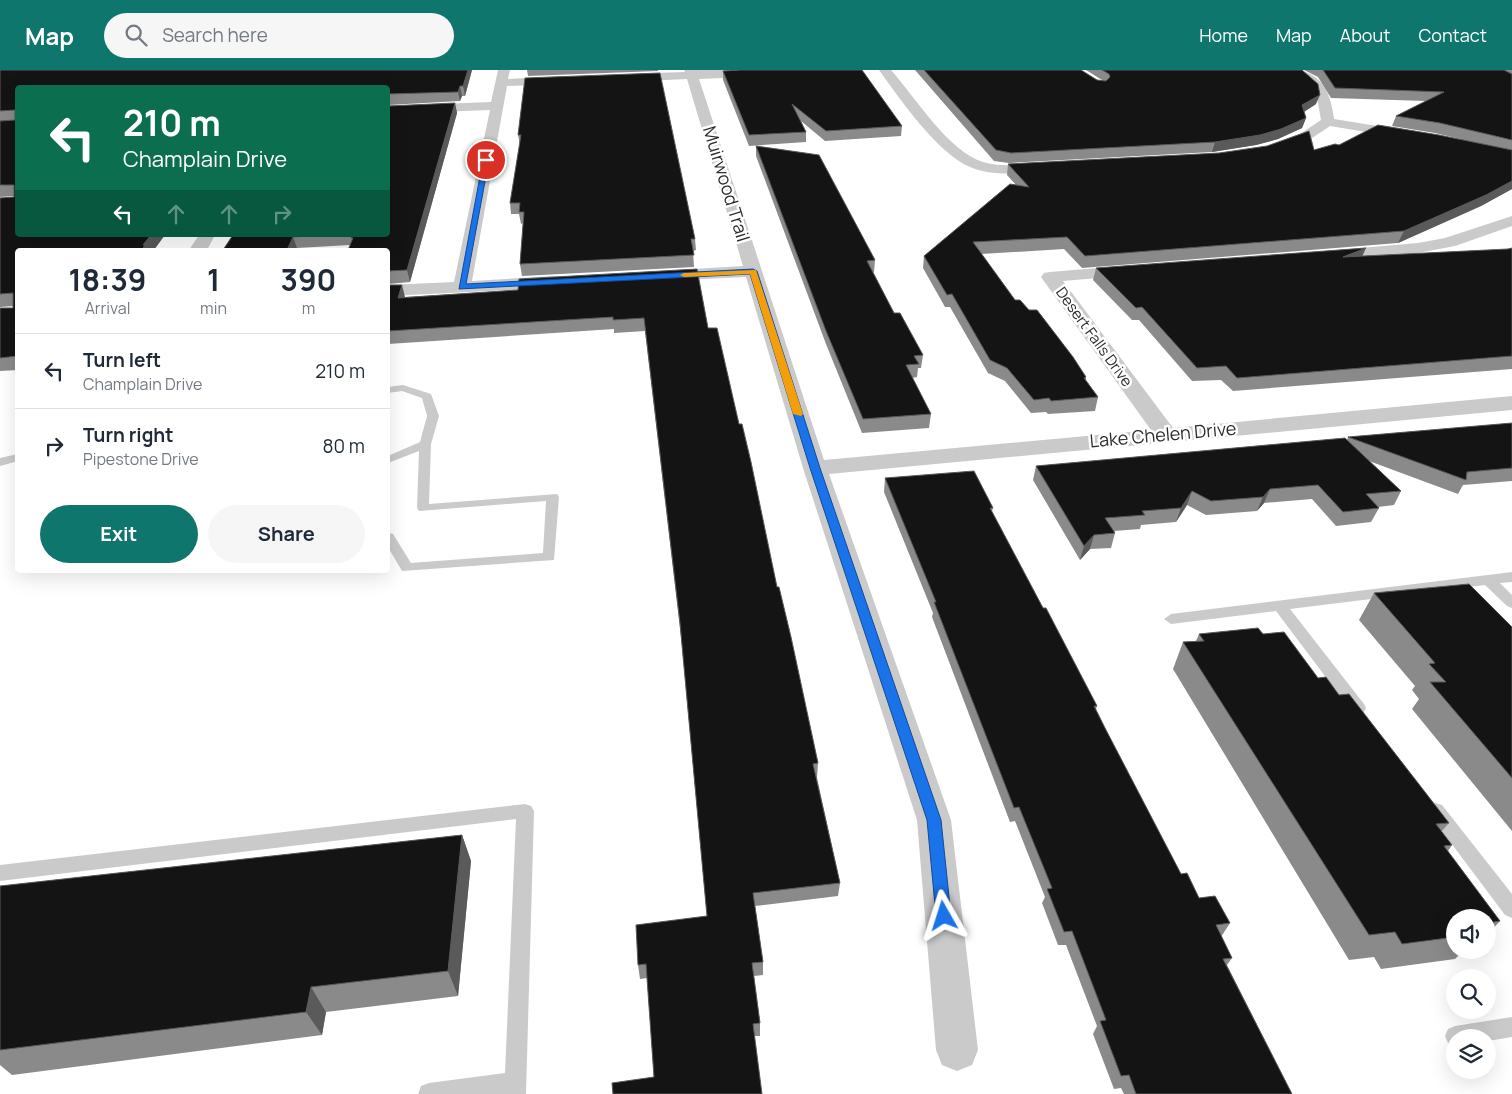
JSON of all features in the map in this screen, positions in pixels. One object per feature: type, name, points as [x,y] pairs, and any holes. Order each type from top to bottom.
[{"type":"street","points":[[606,79],[691,73],[819,70]]},
{"type":"street","points":[[885,70],[956,153],[978,165],[1009,169],[1060,167]]},
{"type":"street","points":[[1298,70],[1322,89],[1326,97],[1328,122]]},
{"type":"street","name":"Muirwood Trail","points":[[691,73],[815,468],[934,820],[957,1050]]},
{"type":"street","points":[[462,287],[502,76],[578,80]]},
{"type":"street","points":[[390,110],[497,106]]},
{"type":"street","points":[[1264,152],[1305,137],[1328,122],[1425,138]]},
{"type":"street","points":[[1310,257],[1418,248],[1449,242],[1512,221]]},
{"type":"street","points":[[199,248],[206,237]]},
{"type":"street","name":"Desert Falls Drive","points":[[1146,269],[1050,277],[1167,435]]},
{"type":"street","points":[[646,277],[753,271]]},
{"type":"street","points":[[390,291],[568,281]]},
{"type":"street","name":"Lake Chelen Drive","points":[[815,468],[1512,403]]},
{"type":"lane","points":[[390,390],[403,388],[427,396],[432,416],[425,444],[423,508],[552,498],[549,557],[407,568],[390,540]]},
{"type":"lane","points":[[390,459],[425,444]]},
{"type":"lane","points":[[0,462],[15,457]]},
{"type":"lane","points":[[1172,618],[1512,577]]},
{"type":"lane","points":[[1488,580],[1512,604]]},
{"type":"lane","points":[[1279,605],[1368,722]]},
{"type":"lane","points":[[1428,800],[1512,909]]},
{"type":"lane","points":[[0,873],[525,811],[515,1088],[429,1094]]},
{"type":"lane","points":[[1496,1030],[1512,1027]]},
{"type":"building","points":[[0,70],[468,70],[463,86],[460,86],[458,92],[390,94],[390,85],[15,85],[15,110],[0,111]]},
{"type":"building","points":[[862,70],[902,126],[826,131],[792,104],[806,132],[749,135],[723,71]]},
{"type":"building","points":[[924,70],[1081,70],[1097,80],[1106,81],[1110,77],[1109,74],[1102,70],[1302,70],[1318,84],[1320,95],[1302,105],[1306,118],[1281,129],[1260,135],[1215,142],[1011,153],[996,150]]},
{"type":"building","points":[[1323,70],[1504,70],[1512,74],[1512,140],[1440,123],[1396,116],[1444,92],[1335,88]]},
{"type":"building","points":[[660,73],[695,239],[691,239],[694,255],[520,264],[524,212],[519,212],[520,203],[510,203],[521,135],[518,135],[525,78]]},
{"type":"building","points":[[455,103],[407,270],[390,271],[390,248],[349,248],[353,238],[351,237],[390,237],[390,106]]},
{"type":"building","points":[[15,120],[15,237],[149,237],[143,245],[145,245],[143,248],[15,248],[15,356],[0,358],[0,308],[13,308],[13,293],[0,294],[0,198],[14,197],[14,185],[0,185],[0,121]]},
{"type":"building","points":[[1378,125],[1512,150],[1512,181],[1486,195],[1404,231],[1085,256],[1067,237],[973,242],[1015,300],[1020,300],[1029,310],[1037,310],[1073,357],[1086,377],[1084,378],[1098,397],[1051,401],[1049,398],[1034,400],[1007,368],[990,360],[952,294],[947,295],[924,256],[1010,184],[1029,187],[1008,164],[1219,153],[1267,146],[1309,131],[1314,150],[1335,144],[1339,145]]},
{"type":"building","points":[[756,146],[819,155],[875,260],[867,261],[894,313],[900,313],[923,355],[914,356],[919,364],[906,365],[931,414],[863,419],[826,331]]},
{"type":"building","points":[[232,237],[293,237],[288,248],[224,248]]},
{"type":"building","points":[[1366,248],[1343,257],[1512,248],[1512,356],[1237,378],[1226,366],[1197,368],[1142,307],[1136,308],[1096,268]]},
{"type":"building","points":[[697,269],[708,328],[717,328],[739,424],[742,424],[751,462],[777,587],[779,587],[791,637],[818,763],[813,764],[840,883],[753,893],[763,962],[752,963],[760,1023],[753,1024],[762,1094],[613,1094],[612,1083],[654,1077],[646,964],[638,965],[636,925],[707,916],[680,623],[644,318],[613,320],[613,317],[390,331],[390,285],[402,285],[398,298],[518,290],[519,279]]},
{"type":"building","points":[[1512,423],[1512,468],[1467,472],[1466,480],[1348,437]]},
{"type":"building","points":[[1345,438],[1401,491],[1366,494],[1379,508],[1343,512],[1318,485],[1270,489],[1263,497],[1211,501],[1192,491],[1181,508],[1142,511],[1145,515],[1105,518],[1115,533],[1094,535],[1084,546],[1036,466]]},
{"type":"building","points":[[974,471],[993,508],[990,508],[1043,608],[1046,608],[1097,706],[1094,706],[1105,728],[1181,874],[1187,873],[1199,898],[1215,896],[1230,923],[1216,925],[1232,958],[1223,959],[1292,1094],[1136,1094],[1129,1075],[1121,1076],[1100,1021],[1106,1020],[1072,931],[1064,932],[1047,889],[1052,888],[1019,807],[1014,808],[934,602],[936,602],[885,478]]},
{"type":"building","points":[[1469,584],[1512,627],[1512,778],[1430,682],[1446,682],[1429,664],[1435,663],[1374,593]]},
{"type":"building","points":[[1258,628],[1263,634],[1284,632],[1318,678],[1326,677],[1339,695],[1349,694],[1449,823],[1436,824],[1452,845],[1444,846],[1491,909],[1446,909],[1446,938],[1402,944],[1395,932],[1369,935],[1183,642],[1204,641],[1199,634]]},
{"type":"building","points":[[462,835],[448,971],[311,987],[306,1012],[0,1050],[0,886]]},
{"type":"slow traffic","points":[[684,275],[753,271],[798,414]]},
{"type":"route","points":[[486,160],[462,287],[753,271],[815,468],[934,820],[944,916]]}]
